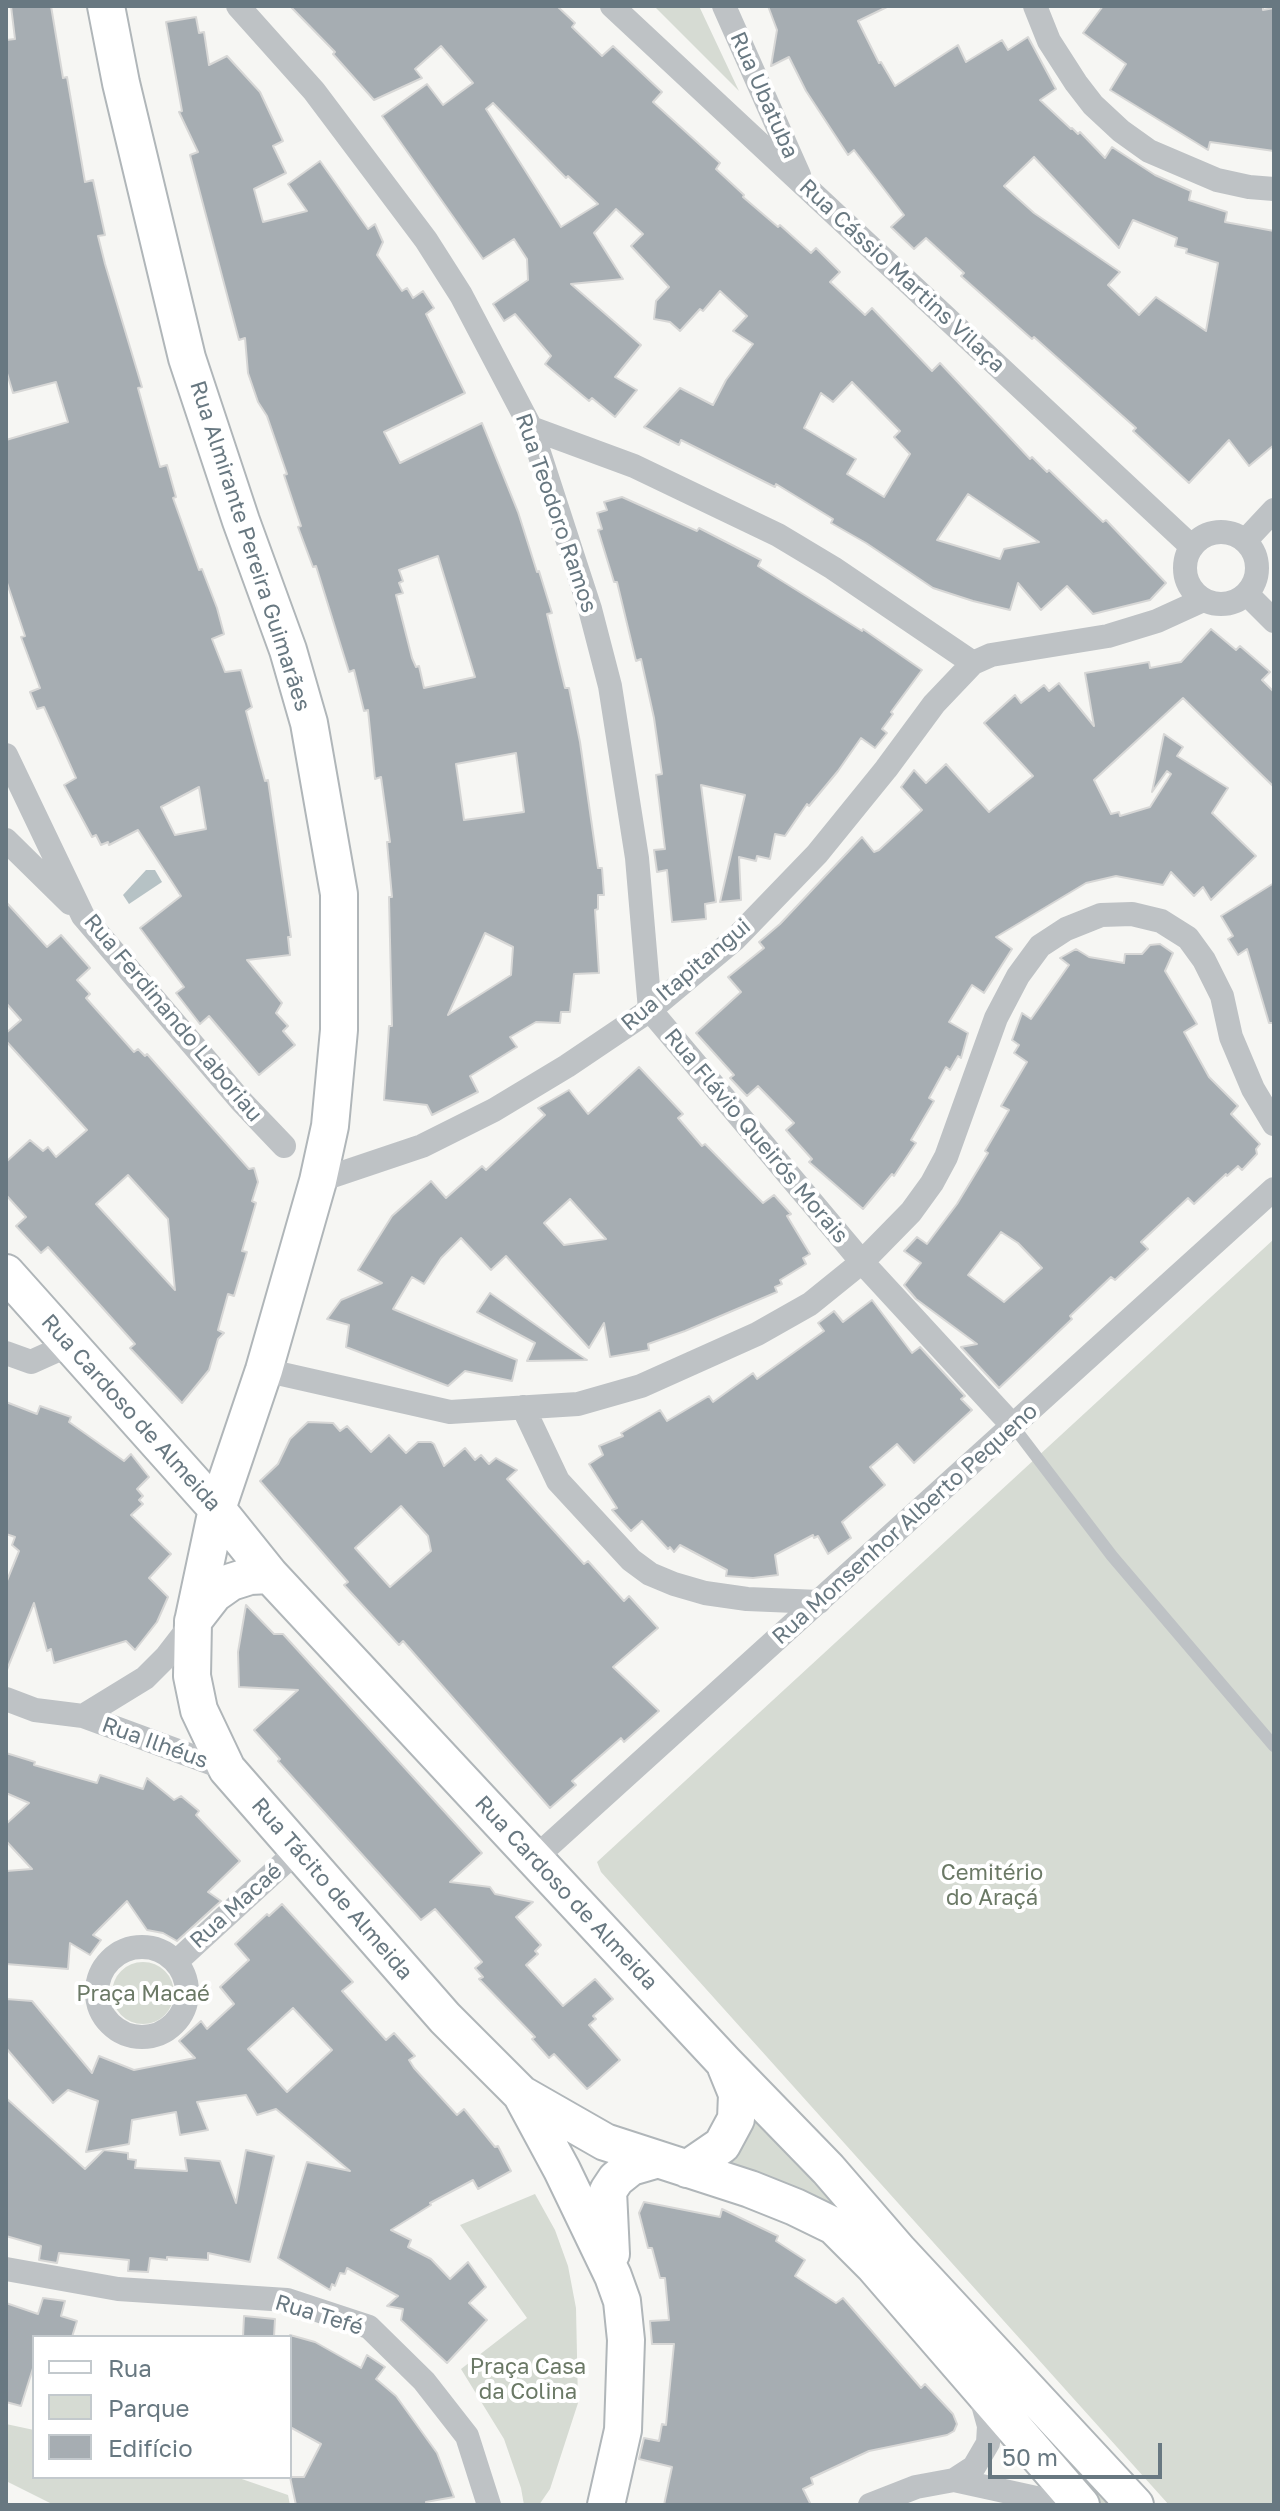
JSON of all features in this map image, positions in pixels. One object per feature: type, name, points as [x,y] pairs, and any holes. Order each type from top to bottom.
[{"type":"main road","name":"Rua Almirante Pereira Guimarães","points":[[106,6],[121,83],[187,358],[288,650],[309,723],[339,894],[339,1030],[330,1126],[318,1181],[264,1370],[217,1509]]},
{"type":"main road","name":"Rua Cardoso de Almeida","points":[[6,1273],[217,1509],[270,1575],[724,2062],[828,2169],[1135,2505]]},
{"type":"main road","points":[[175,1463],[236,1452]]},
{"type":"main road","name":"Rua Tácito de Almeida","points":[[217,1509],[193,1622],[192,1676],[199,1710],[227,1769],[445,2018],[521,2094],[605,2142],[671,2164]]},
{"type":"main road","points":[[193,1622],[214,1594],[231,1582],[250,1576],[270,1575]]},
{"type":"main road","points":[[613,2276],[608,2191],[616,2179],[631,2167],[671,2164],[722,2145],[736,2119],[737,2094],[724,2062]]},
{"type":"main road","points":[[521,2094],[613,2276],[622,2301],[626,2340],[621,2444],[606,2505]]},
{"type":"main road","points":[[671,2164],[795,2207],[834,2226],[978,2383],[1081,2505]]},
{"type":"main road","points":[[582,2505],[621,2444]]},
{"type":"street","name":"Rua Teodoro Ramos","points":[[238,6],[314,91],[426,240],[461,295],[531,428],[590,609],[610,686],[637,858],[650,1010]]},
{"type":"street","name":"Rua Cássio Martins Vilaça","points":[[612,6],[1192,547]]},
{"type":"street","name":"Rua Ubatuba","points":[[724,6],[804,184]]},
{"type":"street","points":[[1035,6],[1049,41],[1076,83],[1093,105],[1121,131],[1149,151],[1217,180],[1274,189]]},
{"type":"street","points":[[531,428],[634,466],[778,535],[833,568],[973,663],[991,655],[1108,636],[1157,621],[1203,600]]},
{"type":"street","points":[[1245,541],[1274,510]]},
{"type":"street","points":[[1212,533],[1233,534],[1245,541],[1258,565],[1257,576],[1247,594],[1234,603],[1218,605],[1203,600],[1193,592],[1185,567],[1192,547],[1212,533]]},
{"type":"street","points":[[1247,594],[1274,621]]},
{"type":"street","name":"Rua Itapitangui","points":[[318,1181],[422,1146],[482,1116],[567,1066],[650,1010],[735,939],[817,854],[934,704],[973,663]]},
{"type":"street","name":"Rua Ferdinando Laboriau","points":[[6,755],[83,916],[241,1101],[284,1146]]},
{"type":"street","points":[[6,840],[83,916]]},
{"type":"street","name":"Rua Flávio Queirós Morais","points":[[264,1370],[450,1412],[578,1404],[641,1386],[757,1334],[810,1304],[862,1262],[911,1212],[946,1157],[996,1018],[1018,976],[1040,946],[1066,929],[1101,915],[1132,914],[1161,921],[1188,938],[1204,960],[1222,996],[1231,1037],[1253,1089],[1274,1124]]},
{"type":"street","name":"Rua Flávio Queirós Morais","points":[[650,1010],[862,1262],[1013,1426]]},
{"type":"street","name":"Rua Monsenhor Alberto Pequeno","points":[[535,1858],[1274,1189]]},
{"type":"street","points":[[6,1353],[31,1362],[71,1344]]},
{"type":"street","points":[[523,1407],[558,1481],[631,1560],[650,1574],[705,1593],[747,1599],[819,1602]]},
{"type":"street","name":"Rua Ilhéus","points":[[83,1716],[145,1678],[193,1622]]},
{"type":"street","name":"Rua Ilhéus","points":[[6,1699],[35,1710],[83,1716],[227,1769]]},
{"type":"street","name":"Rua Macaé","points":[[176,1962],[297,1851]]},
{"type":"street","name":"Rua Tefé","points":[[6,2269],[118,2289],[287,2300],[369,2327],[424,2381],[467,2436],[489,2505]]},
{"type":"street","points":[[954,2480],[974,2467],[988,2443],[989,2426],[978,2383]]},
{"type":"street","points":[[870,2505],[916,2487],[954,2480],[1068,2505]]},
{"type":"lane","points":[[1013,1426],[1112,1556],[1274,1746]]},
{"type":"green space","points":[[654,6],[699,6],[739,91]]},
{"type":"green space","name":"Cemitério do Araçá","points":[[1274,1239],[1274,2505],[1169,2505],[601,1872],[597,1862]]},
{"type":"green space","name":"Praça Macaé","points":[[143,1962],[155,1964],[165,1971],[172,1981],[172,2005],[165,2015],[155,2022],[143,2024],[131,2022],[121,2015],[114,2005],[112,1993],[114,1981],[121,1971],[131,1964]]},
{"type":"green space","points":[[740,2091],[1110,2505],[1096,2505],[843,2221],[735,2164],[706,2156]]},
{"type":"green space","name":"Praça Casa da Colina","points":[[535,2194],[555,2230],[568,2266],[576,2308],[578,2403],[550,2489],[539,2505],[524,2505],[504,2439],[461,2369],[527,2318],[460,2225]]},
{"type":"green space","points":[[6,2424],[32,2430],[32,2479],[242,2479],[288,2495],[290,2505],[54,2505],[6,2481]]},
{"type":"shaded area","points":[[146,870],[155,870],[162,882],[129,904],[123,895]]},
{"type":"building","points":[[11,6],[51,6],[85,182],[93,180],[105,235],[98,236],[142,387],[138,388],[160,467],[167,465],[176,497],[173,498],[199,570],[202,569],[217,608],[224,634],[212,639],[225,672],[241,670],[252,707],[246,711],[265,781],[268,780],[291,937],[288,937],[290,955],[247,960],[282,1003],[276,1013],[288,1026],[283,1031],[295,1045],[259,1075],[209,1016],[200,1024],[176,993],[184,987],[140,928],[181,896],[138,830],[109,845],[108,842],[101,845],[96,835],[92,837],[64,785],[76,778],[44,707],[37,709],[30,692],[40,688],[21,637],[25,636],[6,580],[6,440],[68,422],[56,382],[13,393],[6,370],[6,40],[15,39]],"holes":[[[199,787],[206,829],[175,835],[161,807]]]},
{"type":"building","points":[[290,6],[557,6],[575,23],[572,27],[602,56],[613,46],[662,92],[653,102],[720,163],[716,169],[743,197],[811,253],[816,248],[840,272],[830,282],[865,315],[872,308],[932,371],[940,363],[1030,459],[1032,457],[1047,472],[1049,470],[1103,522],[1106,520],[1166,583],[1150,600],[1093,614],[1067,586],[1041,610],[1018,583],[1010,610],[973,601],[933,588],[776,484],[775,487],[681,440],[679,445],[644,427],[680,388],[713,405],[726,380],[753,344],[733,331],[747,316],[720,291],[680,331],[670,322],[654,319],[656,301],[669,287],[631,246],[643,234],[616,209],[594,233],[623,279],[571,284],[641,345],[615,377],[637,390],[615,417],[592,398],[589,401],[545,364],[551,356],[515,314],[504,321],[493,304],[528,280],[527,259],[514,239],[483,259],[382,116],[427,84],[443,105],[473,83],[441,46],[415,69],[422,78],[374,100],[333,54],[335,52]],"holes":[[[493,103],[566,178],[568,176],[598,204],[561,227],[486,109]],[[852,382],[900,431],[894,437],[910,454],[884,497],[847,474],[856,459],[804,428],[821,393],[833,402]],[[968,494],[1039,542],[1004,549],[1000,559],[937,540]]]},
{"type":"building","points":[[768,6],[889,6],[858,21],[879,63],[895,86],[958,45],[966,62],[1002,40],[1008,50],[1028,37],[1056,89],[1040,100],[1071,129],[1078,134],[1080,132],[1105,158],[1112,147],[1155,175],[1191,191],[1189,200],[1227,212],[1225,222],[1274,231],[1274,445],[1249,466],[1229,440],[1189,483],[1133,431],[1136,428],[961,276],[964,273],[926,238],[914,249],[891,227],[904,215],[854,150],[848,155],[806,91],[789,57],[771,66],[777,30]],"holes":[[[1034,157],[1119,248],[1133,220],[1177,238],[1175,246],[1187,249],[1186,253],[1218,263],[1206,331],[1156,297],[1139,315],[1108,285],[1120,272],[1034,213],[1004,186]]]},
{"type":"building","points":[[1103,6],[1274,8],[1274,151],[1210,142],[1208,150],[1110,90],[1126,64],[1083,33]]},
{"type":"building","points":[[196,17],[199,33],[204,32],[209,65],[227,56],[260,92],[283,141],[273,146],[286,173],[254,189],[263,222],[307,211],[288,184],[320,161],[368,229],[375,224],[383,242],[377,255],[402,291],[407,288],[413,298],[423,291],[434,308],[426,314],[465,393],[384,432],[400,463],[482,423],[518,512],[552,613],[547,614],[565,688],[569,688],[598,868],[602,868],[604,895],[598,895],[598,909],[595,910],[599,973],[574,974],[570,1012],[561,1012],[560,1023],[536,1022],[510,1037],[517,1047],[470,1076],[478,1092],[432,1115],[427,1105],[384,1100],[389,1026],[392,1026],[389,897],[392,897],[387,842],[390,842],[381,777],[375,779],[368,710],[364,711],[354,670],[349,672],[316,566],[313,567],[298,527],[301,526],[284,475],[287,474],[248,373],[245,338],[239,340],[190,155],[198,152],[179,112],[182,111],[166,22]],"holes":[[[438,556],[475,677],[424,688],[419,666],[416,667],[412,658],[396,595],[403,593],[399,570]],[[516,753],[524,812],[464,820],[456,764]],[[485,933],[513,947],[511,975],[448,1015]]]},
{"type":"building","points":[[622,497],[697,531],[699,528],[761,560],[758,566],[863,629],[922,670],[891,712],[893,714],[882,729],[887,733],[875,748],[861,738],[785,836],[775,834],[770,859],[757,856],[756,861],[739,857],[741,900],[720,902],[745,795],[701,785],[716,902],[705,904],[706,919],[672,922],[667,870],[657,872],[654,850],[665,849],[656,775],[662,774],[654,718],[641,659],[636,661],[617,582],[614,582],[598,530],[602,529],[597,513],[607,510],[604,502]]},
{"type":"building","points":[[1211,629],[1236,650],[1240,646],[1270,672],[1262,680],[1274,692],[1274,787],[1183,698],[1094,780],[1111,814],[1119,812],[1120,816],[1150,807],[1171,774],[1167,771],[1152,792],[1164,734],[1183,747],[1177,756],[1228,788],[1212,813],[1256,856],[1211,900],[1203,887],[1194,896],[1171,872],[1163,885],[1116,876],[1086,883],[996,937],[1012,949],[984,993],[972,985],[949,1022],[968,1033],[961,1058],[958,1056],[950,1070],[946,1067],[929,1098],[934,1101],[911,1140],[916,1143],[894,1176],[892,1174],[863,1209],[809,1162],[812,1159],[786,1130],[794,1123],[758,1086],[747,1096],[730,1078],[734,1075],[696,1033],[741,992],[728,977],[764,948],[759,942],[862,837],[874,852],[879,850],[922,810],[901,787],[914,770],[926,783],[946,764],[989,812],[1033,776],[984,723],[1015,695],[1021,703],[1044,685],[1049,691],[1059,683],[1094,726],[1085,673],[1149,662],[1150,668],[1181,662]]},
{"type":"building","points":[[1274,883],[1274,1023],[1269,1023],[1247,949],[1238,955],[1228,939],[1233,936],[1221,916]]},
{"type":"building","points":[[6,902],[47,947],[61,935],[90,968],[77,980],[90,994],[86,998],[134,1052],[138,1049],[145,1056],[147,1054],[249,1169],[254,1168],[258,1182],[252,1201],[256,1203],[242,1251],[247,1252],[234,1296],[228,1294],[218,1330],[224,1333],[218,1339],[209,1370],[182,1403],[130,1348],[135,1344],[48,1247],[41,1253],[16,1226],[26,1217],[6,1195],[6,1162],[30,1140],[43,1151],[48,1147],[56,1157],[87,1130],[6,1041],[6,1033],[21,1020],[6,1003]],"holes":[[[128,1175],[168,1219],[175,1290],[96,1204]]]},
{"type":"building","points":[[1160,944],[1173,953],[1165,971],[1197,1024],[1184,1032],[1209,1077],[1238,1106],[1231,1114],[1260,1144],[1257,1154],[1242,1170],[1238,1166],[1226,1174],[1194,1204],[1188,1198],[1141,1242],[1148,1249],[1115,1280],[1111,1277],[999,1388],[961,1347],[977,1344],[916,1299],[904,1285],[921,1263],[904,1251],[917,1237],[927,1244],[957,1204],[988,1153],[985,1151],[1009,1110],[1001,1106],[1027,1062],[1014,1053],[1019,1045],[1012,1040],[1022,1013],[1031,1019],[1069,965],[1060,958],[1076,949],[1089,957],[1124,963],[1125,954],[1142,954],[1150,945]],"holes":[[[1001,1232],[1018,1243],[1042,1268],[1004,1302],[968,1275]]]},
{"type":"building","points":[[639,1067],[683,1114],[678,1118],[702,1146],[705,1144],[763,1203],[774,1195],[791,1214],[787,1216],[810,1254],[803,1258],[806,1264],[780,1280],[782,1284],[775,1287],[777,1292],[648,1344],[649,1350],[610,1357],[604,1323],[589,1348],[506,1256],[491,1270],[461,1238],[441,1258],[424,1284],[412,1277],[393,1309],[517,1360],[512,1381],[465,1371],[448,1386],[346,1347],[349,1325],[327,1319],[341,1300],[382,1283],[358,1270],[392,1216],[431,1181],[446,1198],[482,1166],[486,1170],[545,1115],[538,1108],[569,1090],[588,1114]],"holes":[[[570,1199],[606,1239],[564,1245],[544,1223]]]},
{"type":"building","points":[[490,1293],[587,1360],[527,1361],[535,1343],[477,1312]]},
{"type":"building","points":[[872,1300],[912,1353],[920,1347],[965,1396],[961,1399],[972,1410],[914,1463],[897,1444],[870,1467],[885,1485],[842,1522],[851,1538],[828,1554],[818,1536],[814,1538],[813,1535],[775,1555],[778,1575],[753,1578],[726,1576],[727,1570],[680,1545],[674,1552],[670,1547],[668,1549],[642,1521],[631,1531],[612,1510],[617,1508],[589,1464],[603,1455],[599,1446],[623,1436],[621,1433],[660,1410],[667,1421],[709,1396],[713,1402],[753,1373],[757,1379],[824,1331],[818,1323],[834,1311],[843,1322]]},
{"type":"building","points":[[6,1402],[37,1414],[40,1406],[71,1417],[69,1422],[124,1461],[131,1454],[149,1477],[137,1489],[143,1496],[139,1500],[143,1504],[131,1515],[171,1554],[149,1578],[168,1597],[157,1622],[135,1650],[126,1641],[54,1663],[51,1649],[47,1651],[34,1603],[6,1672],[6,1583],[19,1551],[12,1545],[15,1537],[6,1534]]},
{"type":"building","points":[[308,1422],[333,1423],[340,1431],[347,1426],[371,1452],[389,1435],[406,1453],[418,1442],[431,1442],[444,1466],[465,1448],[475,1460],[481,1455],[489,1464],[496,1458],[517,1470],[507,1479],[584,1564],[588,1561],[624,1601],[629,1596],[658,1628],[613,1667],[659,1711],[624,1742],[621,1738],[572,1781],[576,1785],[550,1808],[403,1641],[399,1645],[344,1585],[348,1582],[260,1481],[278,1464],[290,1439]],"holes":[[[401,1506],[428,1536],[431,1551],[390,1587],[355,1548]]]},
{"type":"building","points":[[246,1605],[274,1634],[283,1634],[482,1853],[450,1882],[490,1887],[495,1894],[533,1902],[516,1917],[541,1945],[535,1951],[538,1954],[526,1965],[563,2006],[595,1979],[613,1999],[593,2016],[596,2019],[589,2025],[620,2060],[587,2089],[554,2054],[549,2058],[532,2039],[535,2037],[479,1979],[483,1977],[475,1968],[482,1962],[435,1909],[421,1920],[278,1761],[280,1759],[254,1730],[298,1690],[239,1687],[238,1652]]},
{"type":"building","points":[[6,1753],[35,1762],[34,1765],[97,1783],[100,1775],[143,1789],[147,1778],[174,1800],[181,1796],[199,1811],[196,1815],[240,1861],[208,1892],[221,1901],[177,1941],[163,1933],[147,1930],[127,1901],[93,1935],[101,1940],[90,1955],[70,1943],[68,1969],[6,1964],[6,1871],[32,1869],[6,1841],[6,1824],[29,1803],[6,1793]]},
{"type":"building","points":[[282,1904],[353,1982],[342,1991],[386,2040],[394,2033],[415,2056],[409,2060],[414,2068],[457,2115],[464,2109],[495,2147],[498,2146],[511,2171],[478,2189],[473,2180],[430,2203],[391,2230],[411,2240],[408,2247],[431,2259],[450,2279],[468,2262],[486,2287],[469,2303],[487,2320],[447,2363],[401,2320],[403,2309],[387,2306],[398,2296],[347,2268],[345,2274],[340,2273],[330,2290],[278,2258],[307,2162],[350,2171],[276,2109],[257,2115],[246,2095],[197,2102],[208,2130],[180,2135],[176,2112],[132,2120],[129,2144],[86,2152],[98,2101],[68,2090],[53,2103],[6,2048],[6,1999],[32,2001],[92,2073],[99,2056],[134,2070],[195,2058],[179,2041],[201,2021],[207,2029],[234,2004],[220,1987],[249,1960],[235,1944],[267,1914],[269,1916]],"holes":[[[293,2008],[332,2050],[287,2092],[248,2049]]]},
{"type":"building","points":[[6,2098],[85,2169],[104,2150],[128,2153],[128,2159],[136,2160],[135,2168],[187,2171],[185,2158],[220,2161],[236,2203],[246,2150],[274,2156],[250,2262],[208,2253],[208,2260],[150,2258],[148,2272],[128,2271],[129,2260],[59,2253],[57,2263],[39,2260],[41,2246],[6,2236]]},
{"type":"building","points":[[644,2202],[720,2217],[722,2209],[778,2236],[776,2241],[805,2260],[795,2276],[836,2303],[843,2298],[921,2388],[925,2384],[953,2414],[957,2424],[954,2431],[869,2451],[811,2478],[813,2484],[803,2489],[811,2505],[664,2505],[672,2467],[639,2459],[644,2438],[659,2441],[662,2424],[666,2425],[674,2344],[652,2344],[650,2321],[669,2320],[665,2278],[660,2278],[652,2248],[648,2248],[639,2213]]},
{"type":"building","points":[[43,2298],[65,2301],[61,2316],[77,2321],[73,2335],[32,2335],[32,2371],[21,2406],[6,2402],[6,2303],[38,2314]]},
{"type":"building","points":[[244,2316],[275,2319],[274,2335],[243,2335]]},
{"type":"building","points":[[292,2336],[315,2342],[361,2368],[367,2355],[385,2367],[376,2379],[396,2396],[437,2453],[454,2497],[426,2502],[426,2505],[296,2505],[290,2479],[304,2477],[321,2444],[292,2428]]}]
